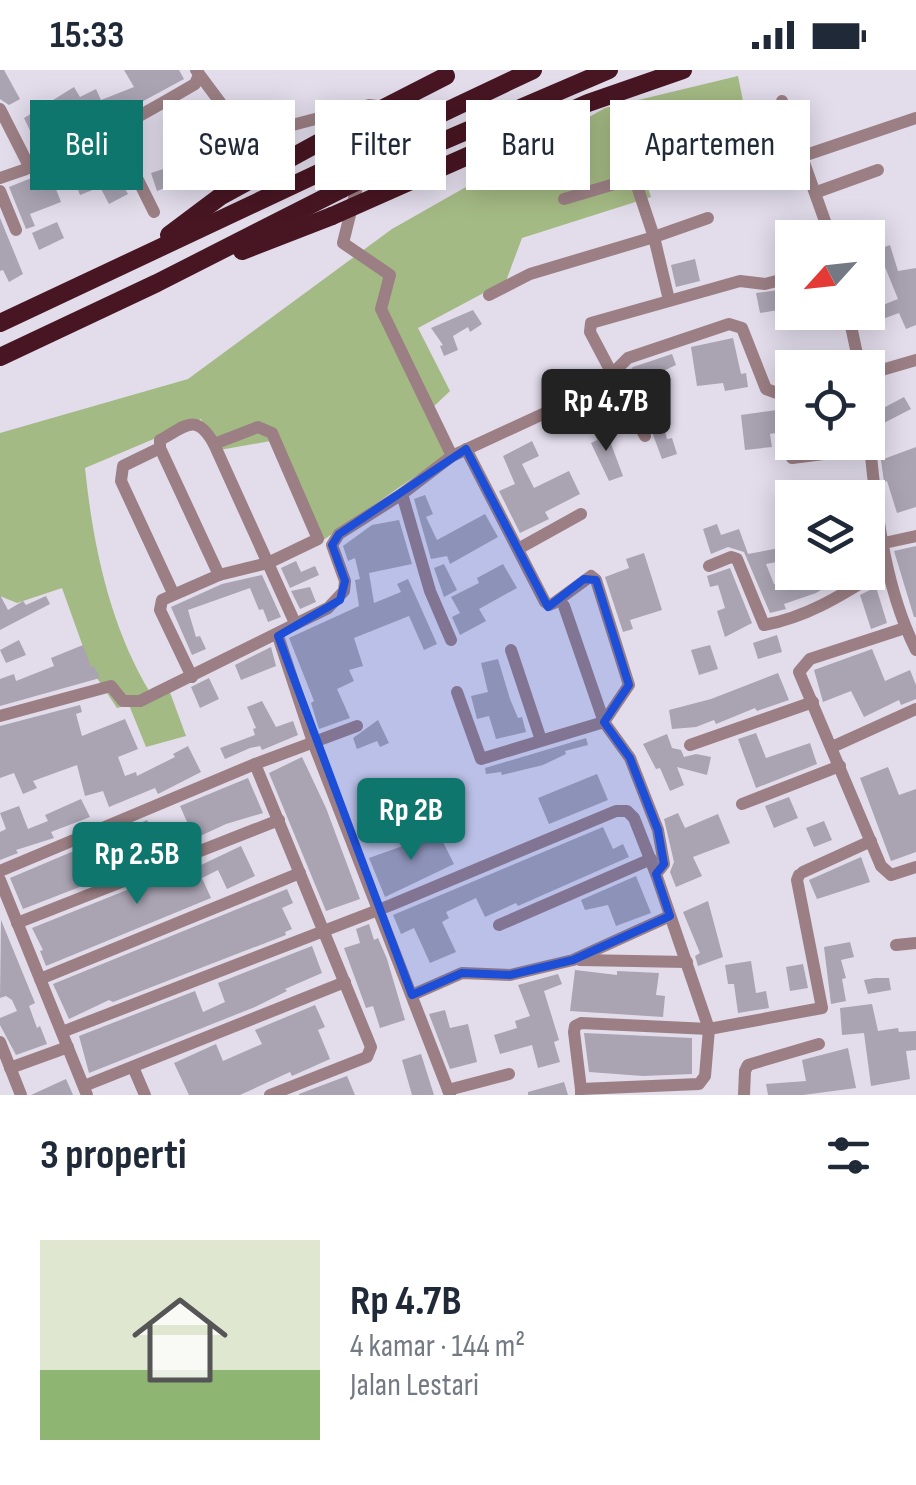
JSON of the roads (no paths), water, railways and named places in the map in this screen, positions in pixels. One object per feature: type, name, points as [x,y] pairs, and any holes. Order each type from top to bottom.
[{"type":"highway","points":[[0,323],[533,70]]},
{"type":"highway","points":[[0,357],[422,150],[609,70]]},
{"type":"highway","points":[[157,283],[332,216],[588,103],[683,70]]},
{"type":"highway","points":[[154,248],[221,196],[452,73]]},
{"type":"street","points":[[143,115],[195,84],[198,73]]},
{"type":"street","points":[[198,73],[243,133],[250,136],[377,106],[342,242],[390,274],[381,308],[452,456]]},
{"type":"street","points":[[0,109],[30,168],[0,178]]},
{"type":"street","points":[[810,154],[916,118]]},
{"type":"street","points":[[817,192],[878,170]]},
{"type":"street","points":[[810,174],[826,220]]},
{"type":"street","points":[[564,199],[628,180],[636,183],[670,300]]},
{"type":"street","points":[[143,190],[154,212]]},
{"type":"street","points":[[0,191],[16,230]]},
{"type":"street","points":[[489,295],[530,274],[708,218]]},
{"type":"street","points":[[645,436],[590,332],[592,323],[740,280],[775,282]]},
{"type":"street","points":[[0,716],[111,686],[123,701],[140,701],[328,608],[344,592],[332,544],[339,534],[452,456],[596,389],[628,358],[729,324],[742,328],[766,389],[775,393]]},
{"type":"street","points":[[885,369],[916,360]]},
{"type":"street","points":[[219,575],[160,448],[160,440],[198,424],[205,427],[214,444],[295,623]]},
{"type":"street","points":[[192,677],[160,610],[162,600],[219,575],[268,563],[318,539],[272,433],[258,427],[214,444]]},
{"type":"street","points":[[160,448],[123,466],[121,481],[173,594]]},
{"type":"street","points":[[457,692],[476,754],[481,759],[604,722],[629,685],[596,580],[591,576],[584,579],[549,605],[466,449]]},
{"type":"street","points":[[402,494],[430,591],[451,640]]},
{"type":"street","points":[[518,548],[580,514]]},
{"type":"street","points":[[885,542],[916,536]]},
{"type":"street","points":[[885,551],[905,628],[916,650]]},
{"type":"street","points":[[709,566],[731,557],[737,559],[764,625],[790,620],[828,603],[887,568]]},
{"type":"street","points":[[564,606],[604,722],[630,758],[658,830],[664,864],[656,874]]},
{"type":"street","points":[[905,628],[803,664],[800,672],[886,872],[898,874],[916,866]]},
{"type":"street","points":[[278,636],[313,742],[449,1092],[509,1074]]},
{"type":"street","points":[[511,650],[542,740]]},
{"type":"street","points":[[690,745],[813,702]]},
{"type":"street","points":[[832,747],[916,710]]},
{"type":"street","points":[[0,871],[255,764],[357,726]]},
{"type":"street","points":[[255,764],[371,1047],[370,1054],[270,1095]]},
{"type":"street","points":[[742,804],[840,766]]},
{"type":"street","points":[[62,1032],[380,910],[616,811],[627,811],[634,818],[656,874],[709,1029],[706,1076],[699,1084],[581,1092],[575,1026],[581,1022],[709,1029],[822,1008],[797,880],[801,873],[871,841]]},
{"type":"street","points":[[18,923],[279,820]]},
{"type":"street","points":[[500,925],[650,860]]},
{"type":"street","points":[[40,979],[300,872]]},
{"type":"street","points":[[0,880],[86,1091],[133,1066],[345,982]]},
{"type":"street","points":[[412,995],[462,974],[476,972],[495,977],[573,960],[670,916]]},
{"type":"street","points":[[896,945],[916,943]]},
{"type":"street","points":[[573,960],[687,962]]},
{"type":"street","points":[[0,1042],[21,1095]]},
{"type":"street","points":[[744,1095],[748,1065],[818,1044]]},
{"type":"street","points":[[10,1068],[68,1047]]},
{"type":"street","points":[[133,1066],[145,1095]]}]
